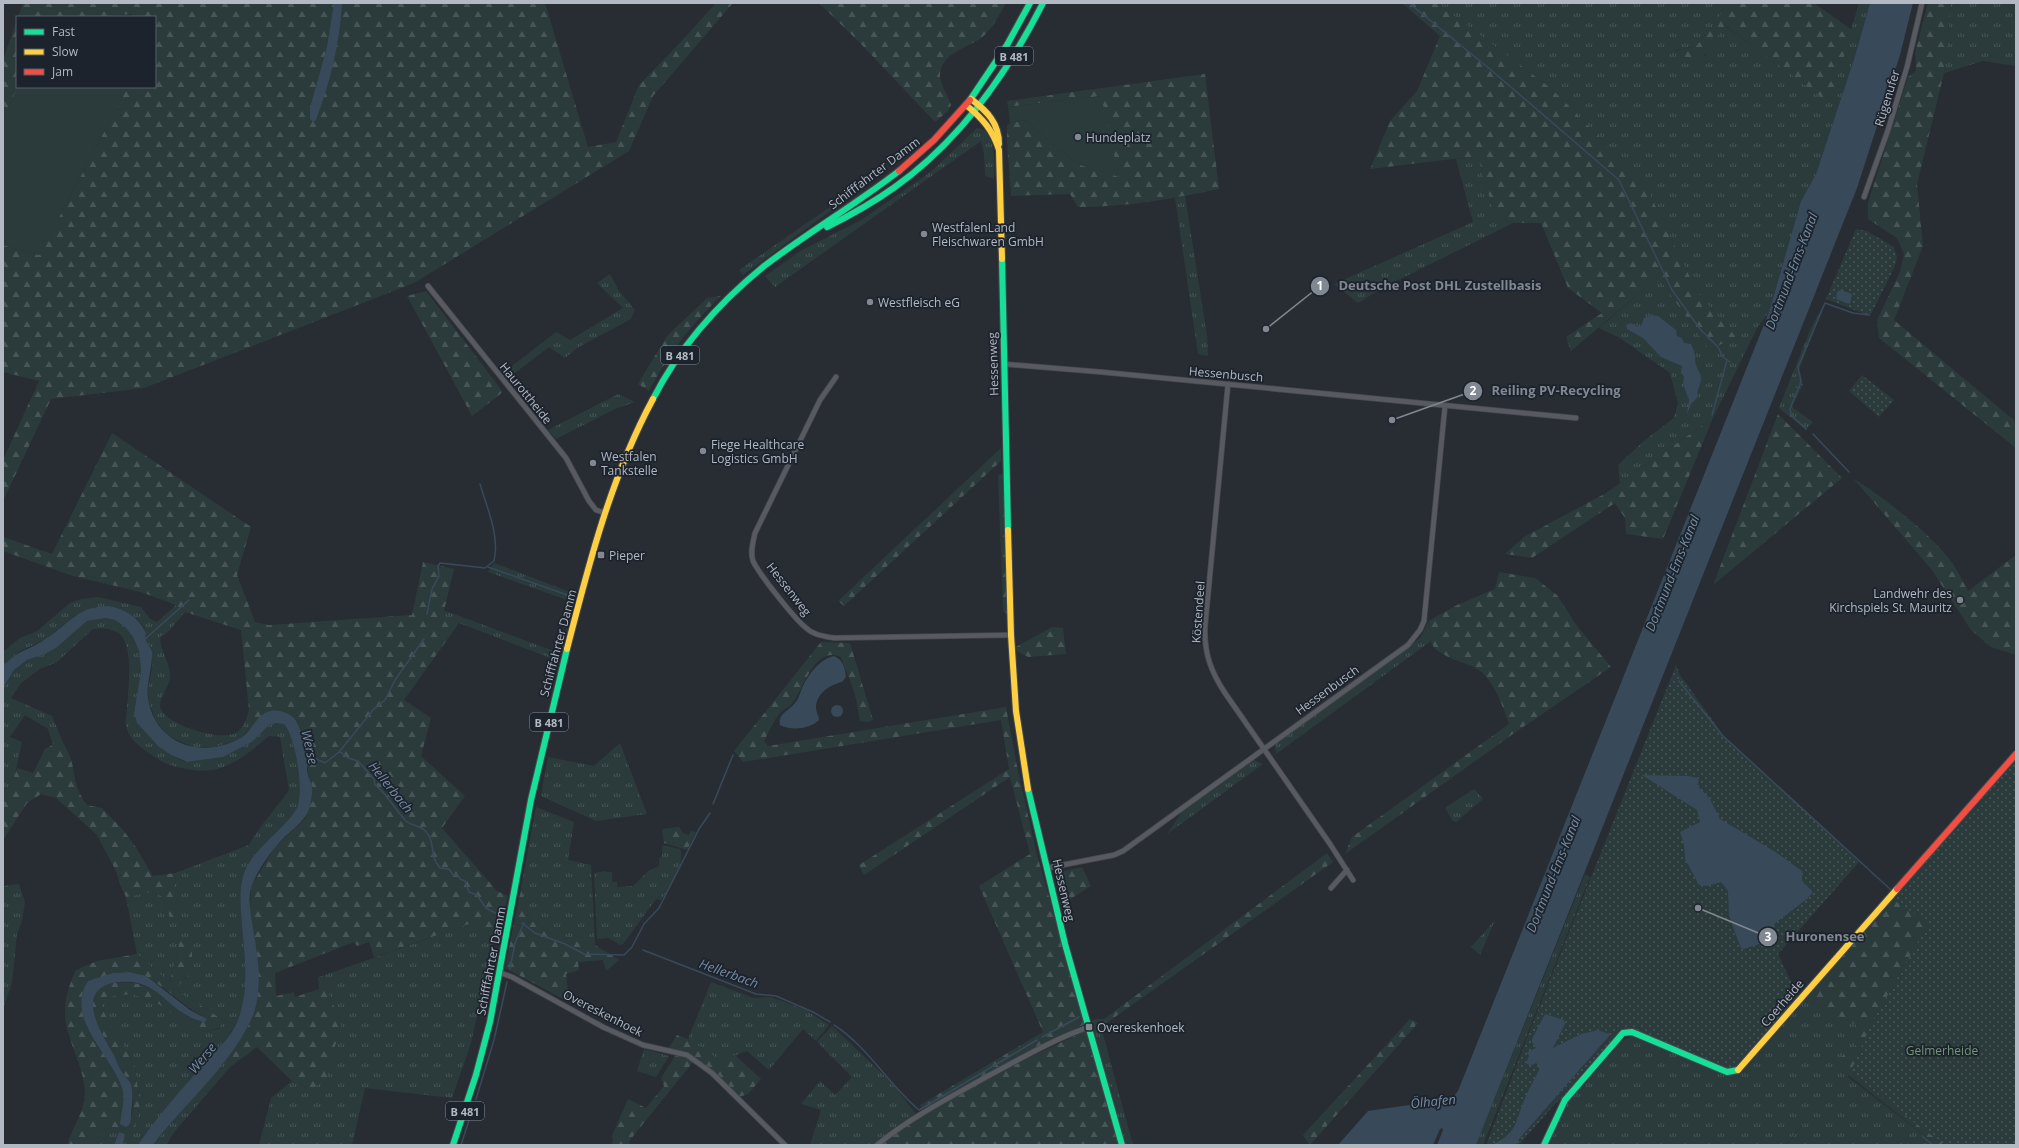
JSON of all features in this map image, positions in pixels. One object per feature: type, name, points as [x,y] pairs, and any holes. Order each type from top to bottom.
[{"type":"street","name":"Schifffahrter Damm","points":[[453,1145],[486,1038],[501,973],[532,797],[564,661],[605,513],[625,455],[644,413],[669,370],[713,313],[746,282],[909,163],[931,143],[971,99],[1000,58],[1030,3]]},
{"type":"street","name":"Schifffahrter Damm","points":[[807,236],[872,204],[893,190],[937,152],[980,105],[1004,73],[1043,3]]},
{"type":"street","name":"Rügenufer","points":[[1864,197],[1888,130],[1907,67],[1922,3]]},
{"type":"street","points":[[971,99],[987,110],[996,123],[1000,136],[999,150]]},
{"type":"street","name":"Hessenweg","points":[[966,105],[990,126],[999,150],[1011,635],[1015,702],[1019,738],[1029,792],[1065,944],[1122,1145]]},
{"type":"street","name":"Haurottheide","points":[[428,286],[566,458],[589,501],[596,510],[605,513]]},
{"type":"street","name":"Hessenbusch","points":[[1004,364],[1576,418]]},
{"type":"street","name":"Hessenweg","points":[[836,377],[819,402],[756,533],[753,543],[753,560],[765,579],[804,627],[820,636],[834,638],[1011,635]]},
{"type":"street","name":"Köstendeel","points":[[1228,384],[1205,627],[1205,648],[1214,678],[1264,748],[1274,765],[1353,880]]},
{"type":"street","name":"Hessenbusch","points":[[1047,868],[1114,855],[1123,851],[1408,645],[1420,630],[1424,621],[1445,406]]},
{"type":"street","name":"Coerheide","points":[[1544,1145],[1565,1100],[1624,1033],[1632,1032],[1727,1072],[1737,1071],[2016,754]]},
{"type":"street","points":[[1331,888],[1347,870]]},
{"type":"street","name":"Overeskenhoek","points":[[501,973],[512,977],[603,1027],[643,1045],[687,1055],[712,1073],[785,1145]]},
{"type":"street","points":[[877,1145],[895,1130],[923,1112],[1005,1067],[1088,1027]]},
{"type":"green space","points":[[23,3],[545,3],[588,147],[616,142],[639,85],[716,3],[733,3],[653,96],[629,151],[414,283],[144,388],[51,399],[3,501],[3,460],[39,381],[3,372],[3,245],[39,255],[126,88],[156,88],[156,16],[132,16],[132,14],[109,16],[18,16]]},
{"type":"green space","points":[[819,3],[1006,3],[995,22],[985,35],[955,52],[944,62],[941,68],[940,76],[951,105],[948,111],[935,122],[860,43]]},
{"type":"green space","points":[[1402,3],[1437,3],[1552,89],[1645,184],[1697,292],[1737,338],[1709,349],[1658,277],[1571,351],[1566,337],[1602,313],[1568,288],[1541,223],[1513,223],[1494,214],[1478,156],[1370,169],[1390,121],[1417,91],[1440,36]]},
{"type":"green space","points":[[1437,3],[1728,3],[1711,29],[1696,46],[1673,51],[1705,56],[1724,25],[1825,99],[1831,97],[1859,3],[1870,3],[1855,56],[1816,174],[1801,201],[1769,312],[1757,328],[1713,418],[1620,483],[1618,465],[1645,440],[1674,418],[1678,403],[1670,373],[1620,338],[1599,328],[1658,277],[1709,349],[1737,338],[1697,292],[1645,184],[1552,89]]},
{"type":"green space","points":[[1728,3],[1814,3],[1852,30],[1831,97],[1825,100],[1725,25],[1706,54],[1694,58],[1672,52],[1696,46],[1711,29]]},
{"type":"green space","points":[[1928,3],[1951,3],[1944,73],[1917,184],[1923,246],[1894,320],[2016,422],[2016,448],[1879,338],[1877,320],[1900,272],[1904,254],[1897,238],[1868,219],[1868,203],[1908,77],[1916,71],[1915,53]]},
{"type":"green space","points":[[1951,3],[2016,3],[2016,66],[1983,61],[1944,73]]},
{"type":"green space","points":[[16,23],[16,88],[18,88],[3,121],[3,60]]},
{"type":"green space","points":[[1205,74],[1219,189],[1149,202],[1096,207],[1078,207],[1070,194],[1011,196],[1007,126],[1010,123],[1025,120],[1080,165],[1101,96],[1008,107],[1007,101]]},
{"type":"green space","points":[[18,88],[126,88],[39,255],[3,245],[3,121]]},
{"type":"green space","name":"Hundeplatz","points":[[1101,96],[1119,177],[1080,165],[1025,120],[1010,123],[1008,107]]},
{"type":"green space","points":[[977,128],[984,130],[992,141],[994,179],[985,176],[984,153],[981,141],[775,287],[765,276],[802,250],[861,220],[918,181],[934,169]]},
{"type":"green space","points":[[1478,156],[1494,214],[1513,223],[1384,287],[1358,303],[1334,284],[1473,222],[1456,159]]},
{"type":"green space","points":[[849,194],[844,201],[743,275],[739,270]]},
{"type":"green space","points":[[1185,196],[1207,336],[1208,356],[1198,354],[1175,198]]},
{"type":"green space","points":[[1856,229],[1867,231],[1894,247],[1897,258],[1894,268],[1870,316],[1826,299]]},
{"type":"green space","points":[[610,274],[619,291],[635,310],[631,319],[577,348],[565,358],[549,347],[507,379],[504,372],[556,332],[570,340],[623,308],[597,283]]},
{"type":"green space","points":[[426,291],[503,392],[472,416],[407,296]]},
{"type":"green space","points":[[721,296],[699,318],[681,340],[664,364],[649,391],[638,384],[667,336],[707,298]]},
{"type":"green space","points":[[1826,300],[1798,372],[1803,384],[1792,407],[1813,422],[1806,430],[1779,408],[1810,330]]},
{"type":"green space","points":[[1862,375],[1894,400],[1879,417],[1849,391]]},
{"type":"green space","points":[[618,394],[635,402],[615,409],[556,439],[548,430]]},
{"type":"green space","points":[[1778,414],[1842,478],[1713,585]]},
{"type":"green space","points":[[1713,418],[1663,539],[1626,534],[1625,518],[1615,503],[1532,558],[1505,554],[1524,537],[1606,493]]},
{"type":"green space","points":[[112,433],[251,527],[237,575],[255,622],[269,625],[412,615],[423,562],[454,569],[442,619],[459,623],[404,700],[431,718],[421,756],[465,796],[442,828],[497,891],[508,896],[494,940],[472,923],[374,957],[369,942],[357,946],[354,942],[275,973],[276,996],[294,992],[295,997],[319,989],[318,977],[322,976],[341,1025],[325,1082],[311,1088],[292,1081],[257,1047],[230,1067],[227,1058],[245,1032],[252,1018],[259,989],[257,957],[250,910],[251,887],[274,848],[305,819],[311,801],[312,787],[308,774],[308,760],[295,719],[284,713],[273,712],[263,715],[254,725],[249,710],[241,630],[185,612],[176,605],[141,592],[73,576],[3,551],[3,537],[52,554]]},
{"type":"green space","points":[[1001,448],[1001,461],[844,606],[838,601]]},
{"type":"green space","points":[[1003,474],[1007,614],[1003,611],[998,475]]},
{"type":"green space","points":[[1853,478],[1893,506],[1933,540],[1953,564],[1968,591],[2016,555],[2016,655],[1991,647],[1971,630],[1932,570]]},
{"type":"green space","points":[[494,563],[575,594],[573,602],[488,572]]},
{"type":"green space","points":[[1499,572],[1535,578],[1557,595],[1577,626],[1611,667],[1513,734],[1345,854],[1352,837],[1509,724],[1496,691],[1484,674],[1478,669],[1446,656],[1433,646],[1430,639],[1429,621],[1457,605],[1495,589]]},
{"type":"green space","points":[[98,597],[141,607],[150,619],[157,622],[176,605],[185,612],[168,632],[160,637],[160,642],[170,673],[169,682],[160,705],[165,715],[182,726],[193,730],[216,735],[225,735],[236,733],[244,725],[249,710],[254,725],[240,739],[215,747],[193,747],[168,736],[156,721],[149,702],[148,689],[152,667],[152,650],[145,639],[146,633],[144,628],[137,619],[95,607],[74,616],[46,639],[18,652],[3,667],[3,652],[20,638],[37,631],[70,603],[81,599]]},
{"type":"green space","points":[[443,610],[559,653],[556,660],[459,623],[442,620]]},
{"type":"green space","points":[[106,618],[115,620],[125,627],[133,637],[139,651],[141,670],[134,713],[137,723],[159,747],[185,762],[223,757],[252,742],[268,726],[276,723],[284,724],[292,741],[295,752],[298,765],[300,790],[297,808],[284,824],[261,847],[249,864],[242,880],[240,900],[245,986],[244,997],[235,1027],[161,1115],[138,1145],[123,1145],[125,1134],[119,1132],[114,1145],[86,1145],[96,1129],[113,1128],[133,1130],[135,1128],[140,1103],[135,1067],[101,1007],[105,997],[132,994],[157,1003],[190,1026],[205,1032],[219,1029],[223,1020],[180,994],[177,987],[188,975],[177,952],[170,983],[137,954],[126,897],[151,892],[162,896],[170,918],[179,912],[170,890],[176,883],[175,873],[249,845],[289,790],[280,737],[269,736],[239,759],[219,768],[208,770],[196,770],[169,764],[138,745],[129,735],[126,726],[129,667],[123,637],[117,632],[99,628],[93,629],[57,662],[40,669],[21,683],[11,698],[52,716],[62,740],[53,745],[48,729],[25,715],[10,737],[22,742],[14,778],[3,794],[3,688],[14,670],[27,660],[45,654],[56,648],[87,621]]},
{"type":"green space","points":[[1429,621],[1431,641],[1276,754],[1275,744],[1420,638]]},
{"type":"green space","points":[[1052,627],[1063,628],[1066,654],[1028,657],[1015,650],[1016,647]]},
{"type":"green space","points":[[821,642],[850,643],[873,720],[868,722],[860,721],[855,694],[841,657],[832,655],[824,657],[818,662],[807,677],[793,703],[775,719],[764,741],[768,746],[1006,707],[1017,766],[1036,851],[1085,1024],[922,1109],[920,1105],[1043,1032],[979,886],[1030,854],[1010,777],[864,875],[859,865],[1009,769],[1001,720],[743,762],[734,751]]},
{"type":"green space","points":[[1676,665],[1680,675],[1724,736],[1859,862],[1778,954],[1798,997],[1736,1070],[1731,1073],[1628,1030],[1566,1095],[1555,1104],[1519,1145],[1486,1145],[1530,1030]]},
{"type":"green space","points":[[62,740],[71,760],[78,790],[87,805],[102,808],[123,830],[135,846],[153,876],[175,873],[176,883],[170,890],[180,912],[179,920],[170,918],[162,896],[151,892],[126,897],[120,885],[116,871],[97,835],[56,798],[41,794],[27,803],[3,840],[3,794],[14,778],[17,768],[33,773],[45,749]]},
{"type":"green space","points":[[620,743],[647,814],[596,821],[541,796],[548,757],[594,766]]},
{"type":"green space","name":"Gelmerheide","points":[[2016,756],[2016,1145],[1937,1145],[1843,1071],[1840,1058],[1848,1052],[1853,1052],[1861,1027],[1805,999]]},
{"type":"green space","name":"Gelmerheide","points":[[2016,756],[2016,1145],[1944,1145],[1850,1073],[1871,1024],[1929,923],[1892,899]]},
{"type":"green space","points":[[1254,760],[1263,764],[1167,834],[1181,813]]},
{"type":"green space","points":[[1474,789],[1483,799],[1456,822],[1453,821],[1445,808]]},
{"type":"green space","points":[[536,807],[574,822],[568,860],[591,865],[595,945],[560,938],[530,920],[521,888]]},
{"type":"green space","points":[[679,827],[683,833],[689,835],[691,831],[696,832],[687,850],[664,843],[662,829]]},
{"type":"green space","points":[[662,845],[680,849],[681,860],[676,875],[661,900],[656,899],[623,944],[620,945],[609,938],[597,939],[594,873],[606,871],[612,872],[612,882],[617,882],[617,887],[633,886],[648,871],[659,866],[659,858],[662,857]]},
{"type":"green space","points":[[1327,853],[1333,862],[1101,1027],[1095,1019],[1104,1019]]},
{"type":"green space","points":[[1082,867],[1091,886],[1061,905],[1054,873]]},
{"type":"green space","points":[[1585,874],[1590,877],[1483,1145],[1476,1145]]},
{"type":"green space","points":[[19,884],[25,902],[22,921],[17,934],[12,983],[3,1009],[3,886]]},
{"type":"green space","points":[[521,888],[530,920],[560,938],[595,945],[619,960],[606,971],[603,960],[578,962],[579,970],[566,974],[569,1002],[505,968]]},
{"type":"green space","points":[[1495,920],[1480,955],[1471,947]]},
{"type":"green space","points":[[472,923],[494,940],[471,1043],[452,1098],[365,1088],[352,1145],[259,1145],[271,1098],[292,1081],[311,1088],[341,1025],[322,976]]},
{"type":"green space","points":[[180,939],[191,945],[192,963],[186,977],[177,987],[180,994],[223,1020],[219,1028],[205,1032],[190,1026],[157,1003],[132,994],[105,997],[101,1007],[135,1067],[140,1103],[135,1128],[133,1131],[113,1128],[96,1129],[86,1145],[67,1145],[81,1113],[85,1093],[83,1076],[69,1037],[65,1014],[66,999],[76,970],[97,961],[137,954],[170,983]],"holes":[[[113,973],[134,973],[155,982],[203,1016],[188,1017],[154,991],[146,987],[126,982],[114,983],[101,987],[94,995],[92,1004],[98,1026],[114,1055],[118,1066],[131,1084],[133,1104],[130,1123],[120,1121],[124,1100],[124,1093],[120,1080],[90,1031],[84,1018],[81,1006],[83,992]]]},
{"type":"green space","points":[[711,982],[754,998],[771,997],[806,1010],[829,1025],[816,1041],[803,1029],[769,1070],[747,1051],[721,1061],[688,1039]]},
{"type":"green space","points":[[1805,999],[1861,1027],[1853,1052],[1848,1077],[1937,1145],[1786,1145],[1811,1116],[1785,1145],[1547,1145],[1567,1101],[1618,1042],[1633,1036],[1738,1073]]},
{"type":"green space","points":[[1095,1019],[1101,1027],[1133,1145],[1124,1145],[1090,1022]]},
{"type":"green space","points":[[1410,1019],[1418,1023],[1310,1145],[1303,1135]]},
{"type":"green space","points":[[832,1026],[891,1082],[916,1114],[893,1129],[873,1145],[810,1145],[821,1110],[801,1104],[820,1081],[835,1095],[852,1077],[817,1042]]},
{"type":"green space","points":[[1087,1030],[1118,1145],[881,1145],[904,1128],[954,1096]]},
{"type":"green space","points":[[677,1035],[688,1039],[721,1061],[735,1055],[761,1079],[748,1094],[739,1097],[714,1072],[688,1054],[667,1050]]},
{"type":"green space","points":[[644,1049],[669,1056],[656,1077],[637,1071]]},
{"type":"green space","points":[[675,1056],[686,1057],[693,1062],[630,1140],[629,1145],[612,1145],[613,1133],[628,1099],[646,1108],[664,1086],[661,1078]]},
{"type":"green space","points":[[227,1058],[230,1067],[175,1131],[166,1145],[153,1145],[179,1113]]},
{"type":"water","points":[[334,3],[342,3],[337,48],[326,92],[316,120],[313,122],[310,119],[310,108],[327,47]]},
{"type":"water","name":"Dortmund-Ems-Kanal","points":[[1870,3],[1913,3],[1900,55],[1857,188],[1476,1145],[1437,1145],[1443,1130],[1442,1128],[1440,1129],[1433,1145],[1338,1145],[1368,1111],[1443,1100],[1454,1096],[1458,1091],[1769,312],[1801,201],[1816,174],[1855,56]]},
{"type":"water","points":[[1841,290],[1852,294],[1850,304],[1836,299],[1837,292]]},
{"type":"water","points":[[1651,315],[1658,316],[1676,330],[1677,336],[1682,338],[1684,343],[1691,344],[1694,350],[1696,365],[1701,380],[1697,398],[1691,404],[1687,414],[1689,400],[1683,384],[1684,377],[1681,373],[1682,366],[1661,357],[1643,338],[1627,329],[1626,325],[1631,323],[1637,327],[1641,326],[1644,318]]},
{"type":"water","points":[[108,606],[120,609],[131,615],[139,622],[146,633],[145,639],[152,651],[148,698],[152,714],[160,727],[170,736],[182,743],[195,747],[209,748],[224,745],[239,739],[247,733],[263,714],[274,710],[285,712],[294,718],[301,732],[308,758],[307,773],[312,787],[311,801],[307,814],[303,820],[279,843],[268,857],[252,885],[250,906],[257,951],[259,986],[258,998],[251,1020],[231,1054],[153,1145],[138,1145],[169,1104],[231,1033],[238,1020],[244,997],[245,986],[240,900],[242,880],[249,864],[261,847],[284,824],[297,808],[300,790],[298,765],[292,741],[284,724],[276,723],[268,726],[252,742],[223,757],[187,762],[171,755],[159,747],[137,723],[134,713],[141,670],[139,651],[133,637],[125,627],[115,620],[106,618],[87,621],[56,648],[45,654],[27,660],[14,670],[3,688],[3,667],[13,657],[52,635],[80,613],[88,609]]},
{"type":"water","points":[[834,656],[843,664],[846,677],[842,682],[824,690],[818,698],[816,708],[819,720],[811,725],[800,728],[789,728],[780,725],[782,715],[796,701],[808,677],[824,660]]},
{"type":"water","points":[[837,705],[841,707],[843,711],[841,715],[837,717],[833,715],[831,711],[833,707]]},
{"type":"water","points":[[1642,775],[1689,776],[1697,778],[1699,782],[1697,785],[1710,799],[1720,819],[1774,851],[1802,871],[1802,881],[1813,892],[1807,899],[1774,924],[1774,939],[1744,949],[1741,948],[1729,916],[1728,891],[1721,882],[1707,886],[1699,885],[1685,859],[1684,845],[1680,832],[1700,822],[1697,810]]},
{"type":"water","points":[[129,972],[146,976],[190,1010],[207,1019],[205,1022],[182,1013],[155,991],[134,982],[120,982],[105,986],[97,992],[93,1001],[97,1023],[120,1069],[131,1084],[132,1088],[131,1120],[130,1124],[126,1127],[120,1124],[123,1102],[122,1088],[85,1022],[82,1009],[82,995],[88,981],[113,973]]},
{"type":"water","points":[[1545,1014],[1564,1020],[1565,1024],[1553,1048],[1581,1034],[1598,1030],[1609,1034],[1609,1036],[1519,1139],[1516,1145],[1492,1145],[1507,1136],[1511,1131],[1539,1070],[1539,1066],[1536,1063],[1530,1066],[1526,1063],[1529,1056],[1527,1052],[1536,1048],[1532,1042],[1532,1039]]},
{"type":"water","points":[[119,1132],[125,1134],[123,1145],[114,1145]]},
{"type":"waterway","points":[[1409,3],[1491,70],[1619,180],[1672,290],[1700,329],[1718,347],[1723,357],[1730,362]]},
{"type":"waterway","points":[[1796,387],[1799,388],[1801,381],[1798,367],[1825,303],[1853,313],[1869,315]]},
{"type":"waterway","points":[[1712,415],[1727,360]]},
{"type":"waterway","points":[[1798,389],[1790,409],[1791,415],[1806,429]]},
{"type":"waterway","points":[[1813,434],[1849,472]]},
{"type":"waterway","points":[[427,614],[432,589],[439,576],[438,566],[440,563],[485,568],[494,561],[494,532],[480,484]]},
{"type":"waterway","points":[[488,567],[573,597]]},
{"type":"waterway","points":[[144,640],[189,600]]},
{"type":"waterway","name":"Werse","points":[[308,760],[316,759],[325,763],[339,752],[373,710],[385,700],[395,680],[424,639]]},
{"type":"waterway","points":[[1679,681],[1722,735],[1891,890]]},
{"type":"waterway","name":"Hellerbach","points":[[339,752],[348,758],[358,761],[374,779],[375,785],[382,791],[402,817],[406,821],[427,832],[432,843],[434,859],[440,868],[449,869],[453,875],[458,875],[460,879],[465,881],[469,892],[477,895],[486,908],[497,914]]},
{"type":"waterway","points":[[713,804],[733,755]]},
{"type":"waterway","points":[[522,923],[535,933],[565,944],[584,954],[624,955],[632,947],[644,924],[659,908],[699,829],[710,813]]},
{"type":"waterway","points":[[510,969],[515,943],[524,923]]},
{"type":"waterway","name":"Hellerbach","points":[[643,950],[756,994],[776,996],[813,1012],[830,1022]]},
{"type":"waterway","points":[[476,1099],[494,1040],[507,982]]},
{"type":"waterway","points":[[1042,1037],[1079,1017]]},
{"type":"waterway","points":[[834,1025],[857,1044],[919,1110],[1037,1040]]},
{"type":"waterway","points":[[461,1145],[473,1108]]},
{"type":"waterway","points":[[1922,1136],[1933,1145]]},
{"type":"traffic: fast","points":[[970,100],[1007,45],[1030,3]]},
{"type":"traffic: fast","points":[[827,227],[887,193],[919,169],[941,148],[961,127],[998,80],[1043,3]]},
{"type":"traffic: fast","points":[[653,399],[663,380],[701,327],[747,281],[797,242],[899,171]]},
{"type":"traffic: fast","points":[[1002,259],[1008,530]]},
{"type":"traffic: fast","points":[[453,1145],[476,1075],[490,1022],[531,800],[567,649]]},
{"type":"traffic: fast","points":[[1028,789],[1065,944],[1122,1145]]},
{"type":"traffic: fast","points":[[1544,1145],[1565,1100],[1623,1033],[1632,1032],[1727,1072],[1738,1070]]},
{"type":"traffic: slow","points":[[971,99],[991,118],[997,130],[999,144]]},
{"type":"traffic: slow","points":[[966,105],[990,130],[999,150],[1002,259]]},
{"type":"traffic: slow","points":[[567,649],[602,521],[625,459],[653,399]]},
{"type":"traffic: slow","points":[[1008,530],[1011,635],[1016,711],[1028,789]]},
{"type":"traffic: slow","points":[[1738,1070],[1897,889]]},
{"type":"traffic: jam","points":[[899,171],[934,140],[970,100]]},
{"type":"traffic: jam","points":[[1897,889],[2016,754]]},
{"type":"place","name":"Hundeplatz","points":[[1078,137]]},
{"type":"place","name":"WestfalenLand Fleischwaren GmbH","points":[[924,234]]},
{"type":"place","name":"Westfleisch eG","points":[[870,302]]},
{"type":"place","name":"Deutsche Post DHL Zustellbasis","points":[[1266,329]]},
{"type":"place","name":"Reiling PV-Recycling","points":[[1392,420]]},
{"type":"place","name":"Fiege Healthcare Logistics GmbH","points":[[703,451]]},
{"type":"place","name":"Westfalen Tankstelle","points":[[593,463]]},
{"type":"place","name":"Pieper","points":[[601,555]]},
{"type":"place","name":"Landwehr des Kirchspiels St. Mauritz","points":[[1960,600]]},
{"type":"place","name":"Huronensee","points":[[1698,908]]},
{"type":"place","name":"Overeskenhoek","points":[[1089,1027]]},
{"type":"water label","name":"Ölhafen","points":[[1433,1101]]}]
